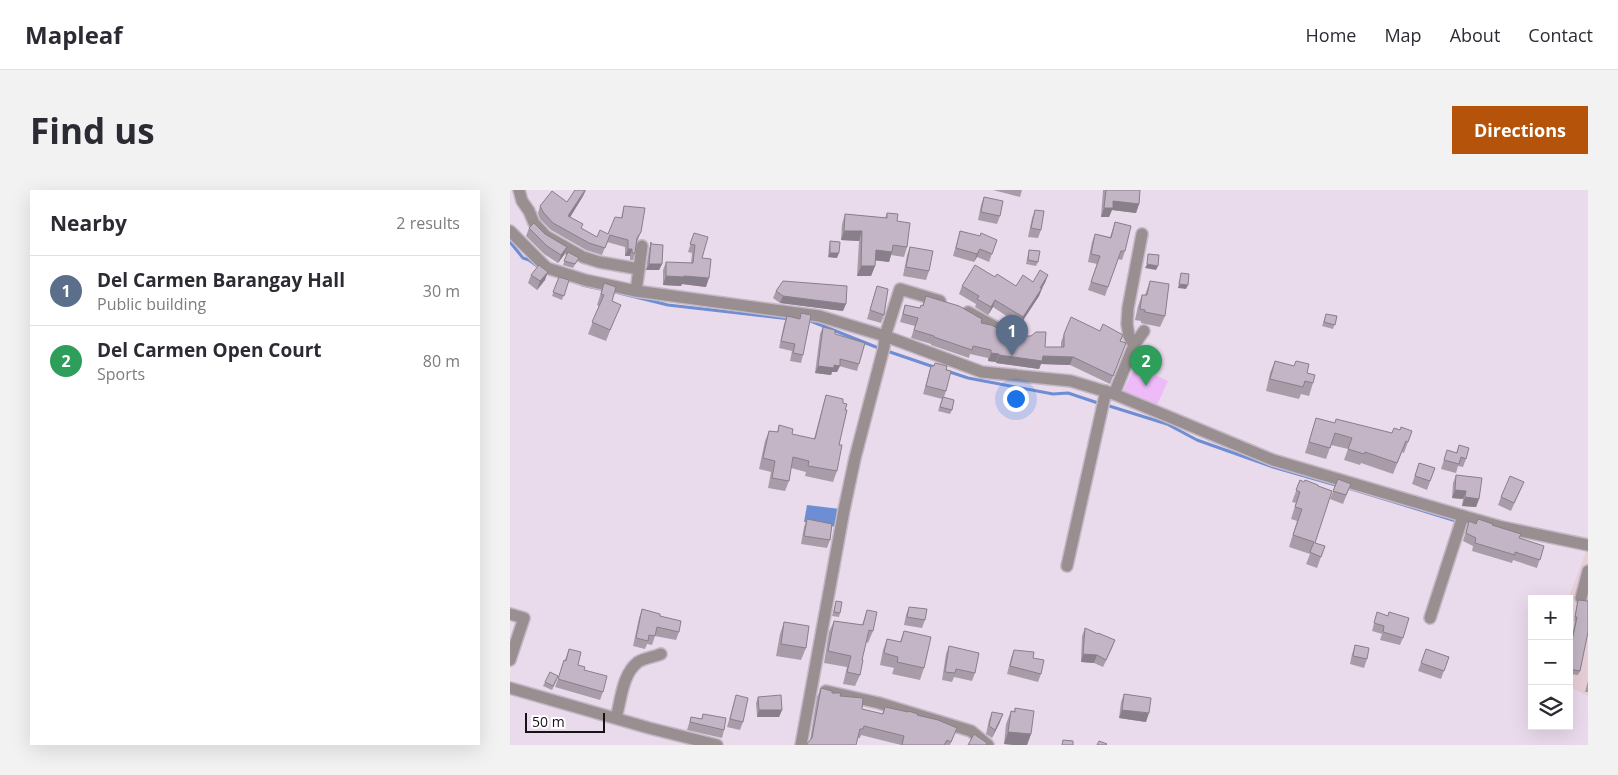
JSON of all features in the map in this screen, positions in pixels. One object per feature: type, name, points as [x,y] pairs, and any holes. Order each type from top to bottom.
[{"type":"street","points":[[519,190],[522,201],[534,223],[546,236],[583,257],[599,262],[640,269]]},
{"type":"street","points":[[510,232],[547,268],[585,280],[636,291],[819,316],[885,336],[982,372],[1071,382],[1110,393],[1273,460],[1502,527],[1588,545]]},
{"type":"street","points":[[1134,346],[1129,336],[1127,324],[1128,308],[1142,234]]},
{"type":"street","points":[[636,291],[642,246]]},
{"type":"street","points":[[801,745],[855,458],[885,336],[900,289],[953,305],[999,330],[1017,335]]},
{"type":"street","points":[[1066,566],[1110,393],[1134,346],[1144,331]]},
{"type":"street","points":[[1430,618],[1463,516]]},
{"type":"street","points":[[1581,598],[1588,571]]},
{"type":"street","points":[[510,614],[524,618],[510,660]]},
{"type":"street","points":[[616,718],[626,679],[631,670],[639,661],[661,654]]},
{"type":"street","points":[[510,688],[717,745]]},
{"type":"street","points":[[812,688],[880,703],[971,731],[988,745]]},
{"type":"shaded area","points":[[1135,366],[1168,381],[1156,407],[1123,392]]},
{"type":"shaded area","points":[[1588,549],[1588,696],[1573,689],[1573,595],[1570,595]]},
{"type":"water","points":[[807,505],[840,509],[837,527],[804,522]]},
{"type":"building","points":[[575,190],[585,190],[568,216],[583,224],[581,228],[597,237],[600,230],[608,234],[615,217],[622,218],[624,206],[645,208],[635,253],[632,253],[632,249],[628,249],[628,240],[610,235],[605,248],[589,243],[553,223],[543,212],[540,206],[552,191],[567,202]]},
{"type":"building","points":[[1106,190],[1140,190],[1139,204],[1113,201],[1113,208],[1104,208]]},
{"type":"building","points":[[984,197],[1003,201],[1000,216],[981,212]]},
{"type":"building","points":[[1035,210],[1044,211],[1041,230],[1031,228]]},
{"type":"building","points":[[887,213],[898,214],[897,221],[910,223],[907,247],[893,245],[892,252],[876,250],[875,266],[861,266],[862,231],[844,231],[845,214],[887,218]]},
{"type":"building","points":[[1115,222],[1131,226],[1125,251],[1121,251],[1108,287],[1091,282],[1100,256],[1091,254],[1095,234],[1111,238]]},
{"type":"building","points":[[534,223],[545,234],[567,247],[561,255],[547,246],[529,228]]},
{"type":"building","points":[[960,231],[980,236],[981,233],[997,240],[992,254],[980,249],[977,254],[956,248]]},
{"type":"building","points":[[694,233],[708,237],[702,258],[711,259],[709,278],[666,276],[666,262],[693,263],[695,245],[690,244]]},
{"type":"building","points":[[830,241],[840,242],[839,253],[830,253]]},
{"type":"building","points":[[651,242],[651,244],[663,245],[662,264],[649,264]]},
{"type":"building","points":[[910,247],[933,251],[929,271],[906,267]]},
{"type":"building","points":[[1029,250],[1040,251],[1038,262],[1028,260]]},
{"type":"building","points":[[568,252],[579,258],[575,264],[564,261]]},
{"type":"building","points":[[1148,254],[1159,255],[1158,266],[1147,264]]},
{"type":"building","points":[[539,265],[548,272],[540,281],[531,275]]},
{"type":"building","points":[[975,265],[995,277],[997,274],[1016,286],[1023,275],[1033,282],[1040,270],[1048,275],[1023,317],[995,300],[991,307],[977,299],[979,296],[962,286]]},
{"type":"building","points":[[1181,273],[1189,274],[1188,285],[1179,284]]},
{"type":"building","points":[[559,277],[569,280],[564,296],[553,292]]},
{"type":"building","points":[[783,281],[847,286],[846,304],[783,296],[776,291]]},
{"type":"building","points":[[1150,281],[1169,284],[1165,316],[1145,312],[1145,310],[1140,309],[1142,295],[1147,295]]},
{"type":"building","points":[[604,283],[616,287],[612,301],[621,305],[610,330],[592,322],[604,295],[601,294]]},
{"type":"building","points":[[877,286],[888,289],[884,315],[870,310]]},
{"type":"building","points":[[926,296],[959,306],[982,319],[981,323],[1000,329],[1027,336],[1031,336],[1036,332],[1046,332],[1045,347],[1064,347],[1064,334],[1071,317],[1100,331],[1103,324],[1123,335],[1120,341],[1126,343],[1113,376],[1073,357],[1043,356],[1042,361],[999,355],[991,353],[991,350],[973,346],[972,350],[914,330],[918,318],[903,314],[905,305],[920,308],[921,305],[923,306]]},
{"type":"building","points":[[801,313],[811,315],[803,355],[793,353],[795,344],[781,341],[787,316],[800,319]]},
{"type":"building","points":[[1326,314],[1337,316],[1335,325],[1324,322]]},
{"type":"building","points":[[823,327],[835,330],[835,334],[865,343],[859,364],[840,359],[840,366],[834,365],[834,368],[818,366]]},
{"type":"building","points":[[1275,361],[1294,366],[1296,361],[1309,364],[1307,373],[1315,375],[1313,383],[1305,381],[1303,387],[1270,379]]},
{"type":"building","points":[[935,363],[947,366],[946,370],[951,371],[946,391],[926,386],[931,366],[934,366]]},
{"type":"building","points":[[826,395],[843,399],[843,403],[847,404],[839,445],[842,445],[837,471],[808,466],[809,461],[793,457],[789,481],[772,478],[775,461],[763,458],[769,431],[778,432],[779,425],[793,429],[792,434],[815,439]]},
{"type":"building","points":[[943,397],[954,400],[952,410],[940,407]]},
{"type":"building","points":[[1316,418],[1335,423],[1336,419],[1392,433],[1394,428],[1400,430],[1401,427],[1412,431],[1397,463],[1365,452],[1364,454],[1348,449],[1352,438],[1335,433],[1330,448],[1309,442]]},
{"type":"building","points":[[1459,445],[1469,448],[1466,459],[1461,457],[1459,464],[1444,460],[1447,450],[1457,453]]},
{"type":"building","points":[[1419,463],[1435,468],[1430,481],[1415,476]]},
{"type":"building","points":[[1456,475],[1482,478],[1479,499],[1465,497],[1466,491],[1455,490]]},
{"type":"building","points":[[1510,476],[1524,482],[1514,503],[1501,497]]},
{"type":"building","points":[[1338,479],[1351,484],[1346,495],[1333,491]]},
{"type":"building","points":[[1300,480],[1304,482],[1305,480],[1332,491],[1315,543],[1325,546],[1321,557],[1310,552],[1314,542],[1293,535],[1302,509],[1295,507],[1300,492],[1296,490]]},
{"type":"building","points":[[807,519],[832,524],[830,540],[804,536]]},
{"type":"building","points":[[1478,519],[1521,534],[1519,538],[1544,546],[1540,560],[1475,543],[1476,538],[1466,533],[1469,521],[1476,524]]},
{"type":"building","points":[[1578,600],[1588,601],[1588,632],[1580,671],[1573,670],[1573,636],[1577,617],[1575,617]]},
{"type":"building","points":[[836,601],[842,602],[840,613],[834,612]]},
{"type":"building","points":[[909,607],[927,609],[925,620],[907,617]]},
{"type":"building","points":[[642,609],[681,621],[679,632],[657,627],[655,636],[649,635],[648,641],[636,638]]},
{"type":"building","points":[[867,610],[877,612],[873,631],[869,630],[860,675],[847,672],[851,656],[828,651],[834,621],[863,625]]},
{"type":"building","points":[[1377,612],[1388,616],[1389,612],[1409,618],[1403,638],[1383,632],[1384,626],[1374,623]]},
{"type":"building","points":[[784,622],[809,626],[806,648],[781,644]]},
{"type":"building","points":[[1085,628],[1115,640],[1106,660],[1097,655],[1083,654]]},
{"type":"building","points":[[904,631],[931,637],[924,668],[897,662],[898,657],[884,653],[887,639],[901,642]]},
{"type":"building","points":[[1355,645],[1369,648],[1367,659],[1353,656]]},
{"type":"building","points":[[949,646],[979,653],[975,673],[956,669],[955,673],[945,672]]},
{"type":"building","points":[[569,649],[581,652],[578,665],[585,667],[584,670],[607,676],[603,692],[558,679]]},
{"type":"building","points":[[1426,649],[1449,657],[1444,671],[1421,663]]},
{"type":"building","points":[[1014,650],[1034,652],[1033,658],[1044,660],[1041,674],[1010,666]]},
{"type":"building","points":[[550,672],[558,676],[553,686],[545,682]]},
{"type":"building","points":[[821,688],[832,691],[832,693],[841,693],[840,696],[863,698],[862,709],[883,714],[885,707],[908,711],[957,728],[951,742],[947,740],[944,745],[902,745],[904,736],[864,726],[863,729],[860,729],[856,745],[806,745],[812,738]]},
{"type":"building","points":[[1124,694],[1151,698],[1149,713],[1122,710]]},
{"type":"building","points":[[736,695],[748,698],[743,722],[730,719]]},
{"type":"building","points":[[781,695],[782,710],[759,710],[758,697]]},
{"type":"building","points":[[1015,708],[1034,711],[1031,734],[1008,732],[1011,711],[1015,712]]},
{"type":"building","points":[[992,712],[1003,714],[995,730],[989,726]]},
{"type":"building","points":[[703,714],[726,718],[724,730],[690,722],[691,717],[702,719]]},
{"type":"building","points":[[974,734],[987,743],[986,745],[968,745]]},
{"type":"building","points":[[1063,740],[1073,741],[1073,745],[1062,745]]},
{"type":"building","points":[[1099,741],[1107,744],[1097,745]]},
{"type":"waterway","points":[[510,242],[523,258],[537,266]]},
{"type":"waterway","points":[[582,285],[605,290]]},
{"type":"waterway","points":[[611,291],[668,305],[790,319]]},
{"type":"waterway","points":[[808,320],[881,349]]},
{"type":"waterway","points":[[887,351],[934,367]]},
{"type":"waterway","points":[[947,371],[968,378],[1053,394],[1068,393],[1098,403]]},
{"type":"waterway","points":[[1106,405],[1167,424],[1197,440],[1273,467],[1339,486]]},
{"type":"waterway","points":[[1345,487],[1456,521]]},
{"type":"place","name":"Del Carmen Barangay Hall","points":[[1012,356]]},
{"type":"place","name":"Del Carmen Open Court","points":[[1146,386]]}]
